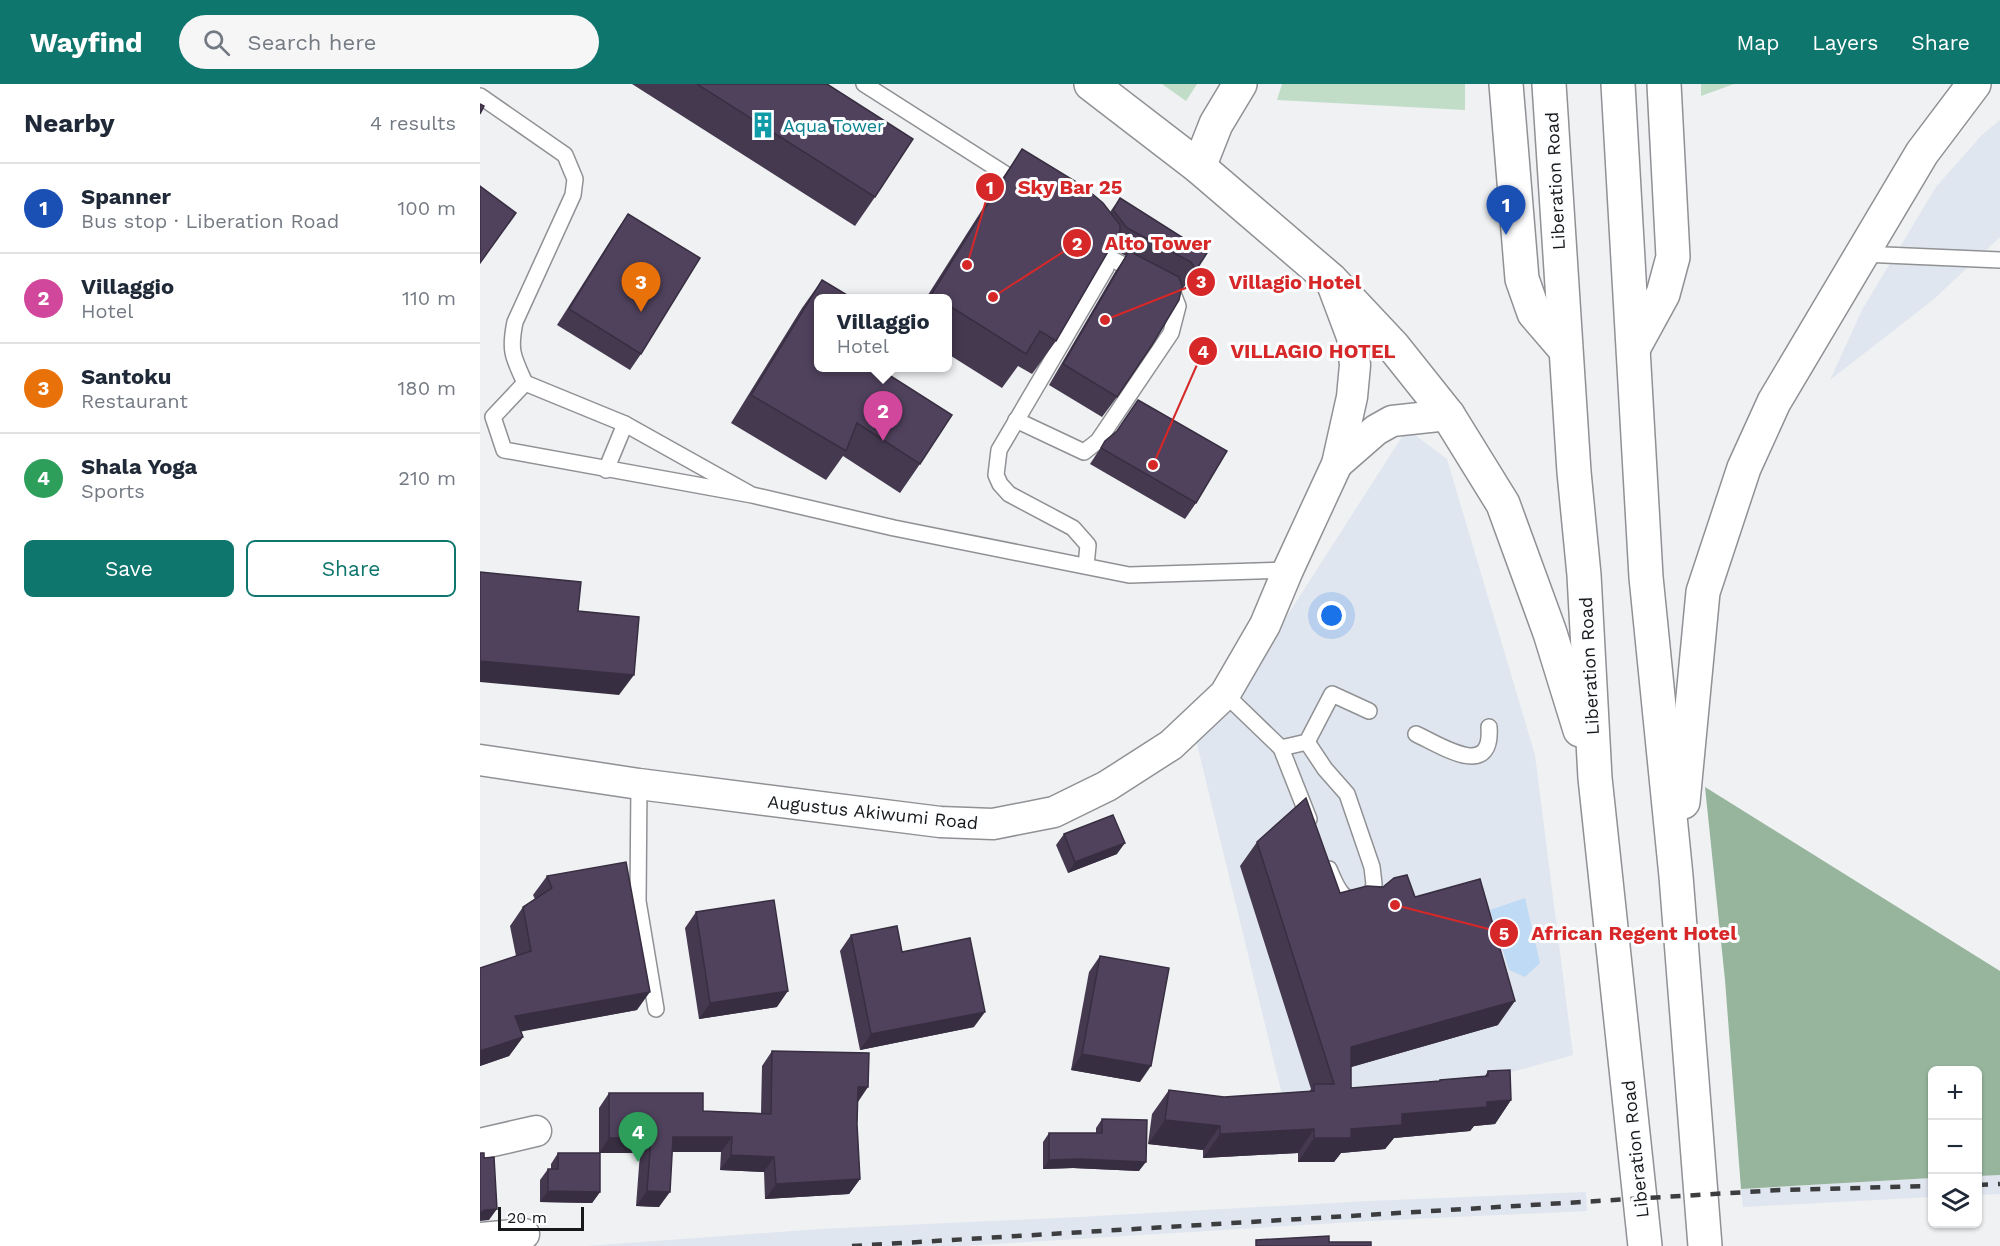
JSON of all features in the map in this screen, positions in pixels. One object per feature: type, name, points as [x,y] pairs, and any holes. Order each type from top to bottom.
[{"type":"main road","points":[[1091,84],[1199,167],[1331,280],[1392,346],[1448,416],[1503,504],[1550,633],[1595,777]]},
{"type":"main road","points":[[1199,167],[1216,124],[1240,84]]},
{"type":"main road","points":[[1506,84],[1522,279],[1534,313],[1565,349]]},
{"type":"main road","name":"Liberation Road","points":[[1549,84],[1565,349],[1584,575],[1595,777],[1645,1246]]},
{"type":"main road","points":[[1618,84],[1646,577],[1676,876],[1705,1246]]},
{"type":"main road","points":[[1634,347],[1663,294],[1673,257],[1664,84]]},
{"type":"main road","points":[[1676,876],[1703,592],[1744,468],[1774,402],[1922,153],[1974,84]]},
{"type":"street","name":"Augustus Akiwumi Road","points":[[480,760],[639,784],[940,822],[993,824],[1054,812],[1107,786],[1171,745],[1225,694],[1265,625],[1337,464],[1352,397],[1355,365],[1352,337],[1331,280]]},
{"type":"street","name":"Augustus Akiwumi Road","points":[[1337,464],[1376,430],[1392,421],[1448,416]]},
{"type":"street","points":[[480,1144],[536,1131]]},
{"type":"street","points":[[480,1238],[524,1234]]},
{"type":"lane","points":[[864,84],[1033,192]]},
{"type":"lane","points":[[480,96],[565,155],[575,179],[573,195],[515,322],[511,339],[512,353],[525,383],[625,424],[752,495]]},
{"type":"lane","points":[[1016,420],[1084,452],[1098,441],[1171,333],[1178,306],[1172,291],[1106,256],[1086,230]]},
{"type":"lane","points":[[1862,254],[2000,261]]},
{"type":"lane","points":[[1086,566],[1088,545],[1073,528],[1009,494],[996,475],[999,450],[1106,268],[1106,256]]},
{"type":"lane","points":[[493,417],[525,383]]},
{"type":"lane","points":[[480,408],[493,417],[504,450],[752,495],[894,528],[1129,575],[1288,570]]},
{"type":"lane","points":[[606,470],[625,424]]},
{"type":"lane","points":[[1225,694],[1281,748],[1313,829]]},
{"type":"lane","points":[[1281,748],[1307,742],[1332,694],[1369,711]]},
{"type":"lane","points":[[1416,734],[1464,757],[1476,757],[1485,751],[1490,738],[1489,727]]},
{"type":"lane","points":[[1307,742],[1324,770],[1347,794],[1372,867],[1374,884],[1371,895],[1363,902],[1353,902],[1343,896],[1325,860]]},
{"type":"lane","points":[[639,784],[638,902],[656,1010]]},
{"type":"shaded area","points":[[2000,120],[2000,237],[1934,299],[1830,380],[1862,310],[1936,187],[1982,135]]},
{"type":"shaded area","points":[[1407,429],[1447,459],[1535,755],[1573,1055],[1408,1101],[1285,1107],[1196,740],[1260,658]]},
{"type":"shaded area","points":[[2000,1175],[2000,1194],[1982,1195],[1982,1176]]},
{"type":"shaded area","points":[[1928,1178],[1928,1197],[1743,1207],[1741,1189]]},
{"type":"shaded area","points":[[1586,1192],[1587,1211],[1369,1221],[962,1246],[587,1246],[820,1229]]},
{"type":"green space","points":[[1162,84],[1197,84],[1186,101]]},
{"type":"green space","points":[[1282,84],[1465,84],[1465,110],[1277,100]]},
{"type":"green space","points":[[1701,84],[1734,84],[1701,96]]},
{"type":"green space","points":[[1705,787],[2000,971],[2000,1175],[1982,1176],[1982,1066],[1928,1066],[1928,1178],[1741,1189],[1725,980]]},
{"type":"water","points":[[1525,898],[1540,963],[1525,977],[1509,970],[1490,910]]},
{"type":"building","points":[[697,84],[827,84],[913,139],[875,197]]},
{"type":"building","points":[[1022,149],[1083,186],[1103,203],[1120,225],[1120,231],[1056,341],[1040,331],[1026,354],[952,308],[952,294],[932,294]]},
{"type":"building","points":[[480,186],[516,213],[480,263]]},
{"type":"building","points":[[1120,198],[1207,253],[1196,270],[1191,262],[1127,228],[1113,210]]},
{"type":"building","points":[[628,214],[700,258],[641,354],[569,309]]},
{"type":"building","points":[[1129,251],[1179,277],[1182,286],[1179,300],[1117,397],[1063,364]]},
{"type":"building","points":[[822,280],[845,294],[814,294],[814,372],[891,372],[889,375],[952,415],[920,464],[857,423],[846,451],[751,395]]},
{"type":"building","points":[[1138,400],[1227,451],[1196,503],[1101,448],[1105,441],[1117,431]]},
{"type":"building","points":[[480,572],[581,582],[578,611],[639,617],[634,675],[480,661]]},
{"type":"building","points":[[1306,798],[1340,893],[1367,886],[1383,887],[1394,878],[1407,875],[1415,897],[1480,879],[1515,1001],[1351,1047],[1351,1088],[1488,1076],[1488,1071],[1510,1070],[1511,1100],[1487,1102],[1487,1107],[1402,1114],[1402,1125],[1351,1129],[1351,1138],[1314,1138],[1314,1129],[1220,1134],[1220,1126],[1165,1120],[1169,1090],[1224,1097],[1314,1091],[1314,1084],[1334,1084],[1257,842]]},
{"type":"building","points":[[1113,815],[1125,843],[1075,862],[1064,834]]},
{"type":"building","points":[[626,862],[650,992],[515,1016],[523,1037],[480,1051],[480,968],[531,951],[523,907],[552,888],[547,876]]},
{"type":"building","points":[[774,900],[788,991],[710,1003],[696,912]]},
{"type":"building","points":[[897,926],[902,952],[970,938],[985,1012],[871,1034],[851,935]]},
{"type":"building","points":[[1100,956],[1169,968],[1151,1066],[1082,1054]]},
{"type":"building","points":[[772,1051],[869,1053],[868,1087],[858,1087],[857,1124],[860,1179],[776,1184],[774,1157],[731,1155],[732,1137],[673,1137],[670,1192],[647,1191],[651,1138],[609,1138],[609,1093],[703,1093],[703,1111],[771,1114]]},
{"type":"building","points":[[1102,1119],[1147,1120],[1146,1162],[1049,1160],[1049,1133],[1102,1133]]},
{"type":"building","points":[[480,1153],[484,1153],[484,1158],[494,1157],[497,1209],[480,1213]]},
{"type":"building","points":[[558,1153],[600,1153],[600,1192],[548,1191],[548,1169],[558,1169]]},
{"type":"building","points":[[1329,1236],[1329,1242],[1371,1242],[1371,1246],[1256,1246],[1256,1240]]},
{"type":"railway","points":[[1982,1185],[2000,1184]]},
{"type":"railway","points":[[852,1246],[1780,1190],[1928,1186]]},
{"type":"place","name":"Aqua Tower","points":[[763,125]]},
{"type":"place","name":"Spanner","points":[[1506,235]]},
{"type":"place","name":"Sky Bar 25","points":[[967,265]]},
{"type":"place","name":"Alto Tower","points":[[993,297]]},
{"type":"place","name":"Santoku","points":[[641,312]]},
{"type":"place","name":"Villagio Hotel","points":[[1105,320]]},
{"type":"place","name":"Villaggio","points":[[883,441]]},
{"type":"place","name":"VILLAGIO HOTEL","points":[[1153,465]]},
{"type":"place","name":"African Regent Hotel","points":[[1395,905]]},
{"type":"place","name":"Shala Yoga","points":[[638,1162]]}]
